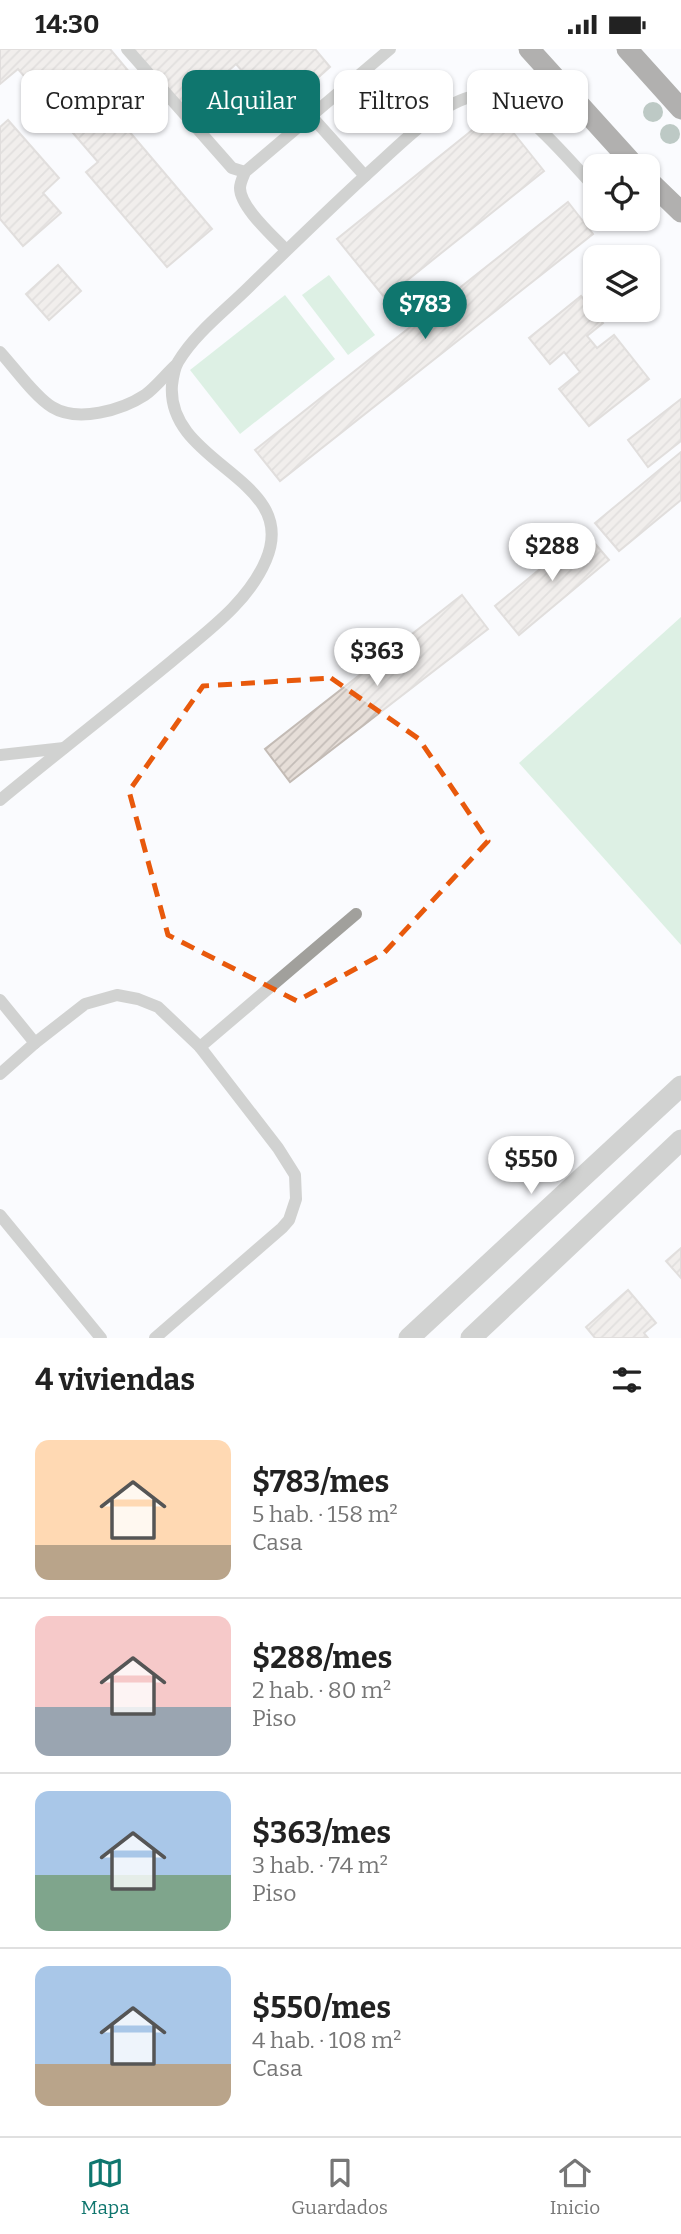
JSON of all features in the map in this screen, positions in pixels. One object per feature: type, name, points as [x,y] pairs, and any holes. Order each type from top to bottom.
[{"type":"main road","points":[[529,49],[624,154]]},
{"type":"main road","points":[[627,49],[681,109]]},
{"type":"main road","points":[[660,192],[681,212]]},
{"type":"street","points":[[409,1338],[681,1086]]},
{"type":"street","points":[[471,1338],[681,1140]]},
{"type":"lane","points":[[127,49],[232,168],[245,172]]},
{"type":"lane","points":[[320,110],[390,49]]},
{"type":"lane","points":[[0,352],[52,407],[71,415],[92,413],[132,402],[147,393],[176,364],[192,343],[365,176],[422,125],[461,100],[486,95],[508,103],[583,176]]},
{"type":"lane","points":[[320,126],[365,176]]},
{"type":"lane","points":[[286,250],[249,209],[239,186],[245,172],[293,133]]},
{"type":"lane","points":[[0,800],[230,611],[258,576],[272,541],[271,519],[265,506],[251,489],[204,451],[179,420],[172,399],[176,364]]},
{"type":"lane","points":[[0,755],[64,748]]},
{"type":"lane","points":[[200,1047],[356,914]]},
{"type":"lane","points":[[0,1074],[85,1004],[117,995],[138,999],[158,1007],[200,1047],[278,1148],[295,1175],[296,1199],[289,1220],[275,1236],[155,1338]]},
{"type":"lane","points":[[0,1000],[35,1043]]},
{"type":"lane","points":[[0,1215],[101,1338]]},
{"type":"highlighted area","points":[[331,678],[419,739],[488,841],[384,953],[297,1001],[168,935],[129,791],[203,686]]},
{"type":"green space","points":[[329,275],[375,335],[348,355],[302,295]]},
{"type":"green space","points":[[285,295],[335,359],[240,434],[190,370]]},
{"type":"green space","points":[[681,617],[681,945],[519,763]]},
{"type":"building","points":[[0,49],[110,49],[128,70],[21,70],[21,72],[18,69],[0,84]]},
{"type":"building","points":[[132,49],[315,49],[330,67],[320,76],[320,70],[241,70],[236,64],[229,70],[182,70],[182,107],[168,90],[168,70],[150,70]]},
{"type":"building","points":[[8,120],[59,178],[43,193],[61,213],[23,246],[0,219],[0,127]]},
{"type":"building","points":[[73,133],[131,133],[212,229],[167,267],[86,172],[98,162]]},
{"type":"building","points":[[469,133],[514,133],[544,171],[385,298],[337,239]]},
{"type":"building","points":[[568,202],[583,221],[583,231],[591,231],[593,234],[280,481],[255,450]]},
{"type":"building","points":[[58,265],[81,291],[49,320],[26,294]]},
{"type":"building","points":[[581,296],[583,322],[603,323],[587,336],[597,348],[614,335],[649,379],[589,426],[559,389],[580,372],[564,352],[550,364],[529,338]]},
{"type":"building","points":[[681,399],[681,441],[648,467],[628,440]]},
{"type":"building","points":[[681,452],[681,500],[619,551],[595,523]]},
{"type":"building","points":[[585,532],[609,560],[519,635],[495,606]]},
{"type":"building","points":[[462,595],[488,629],[290,782],[265,749]]},
{"type":"building","points":[[681,1248],[681,1278],[666,1261]]},
{"type":"building","points":[[628,1290],[656,1323],[644,1333],[648,1338],[595,1338],[586,1327]]}]
